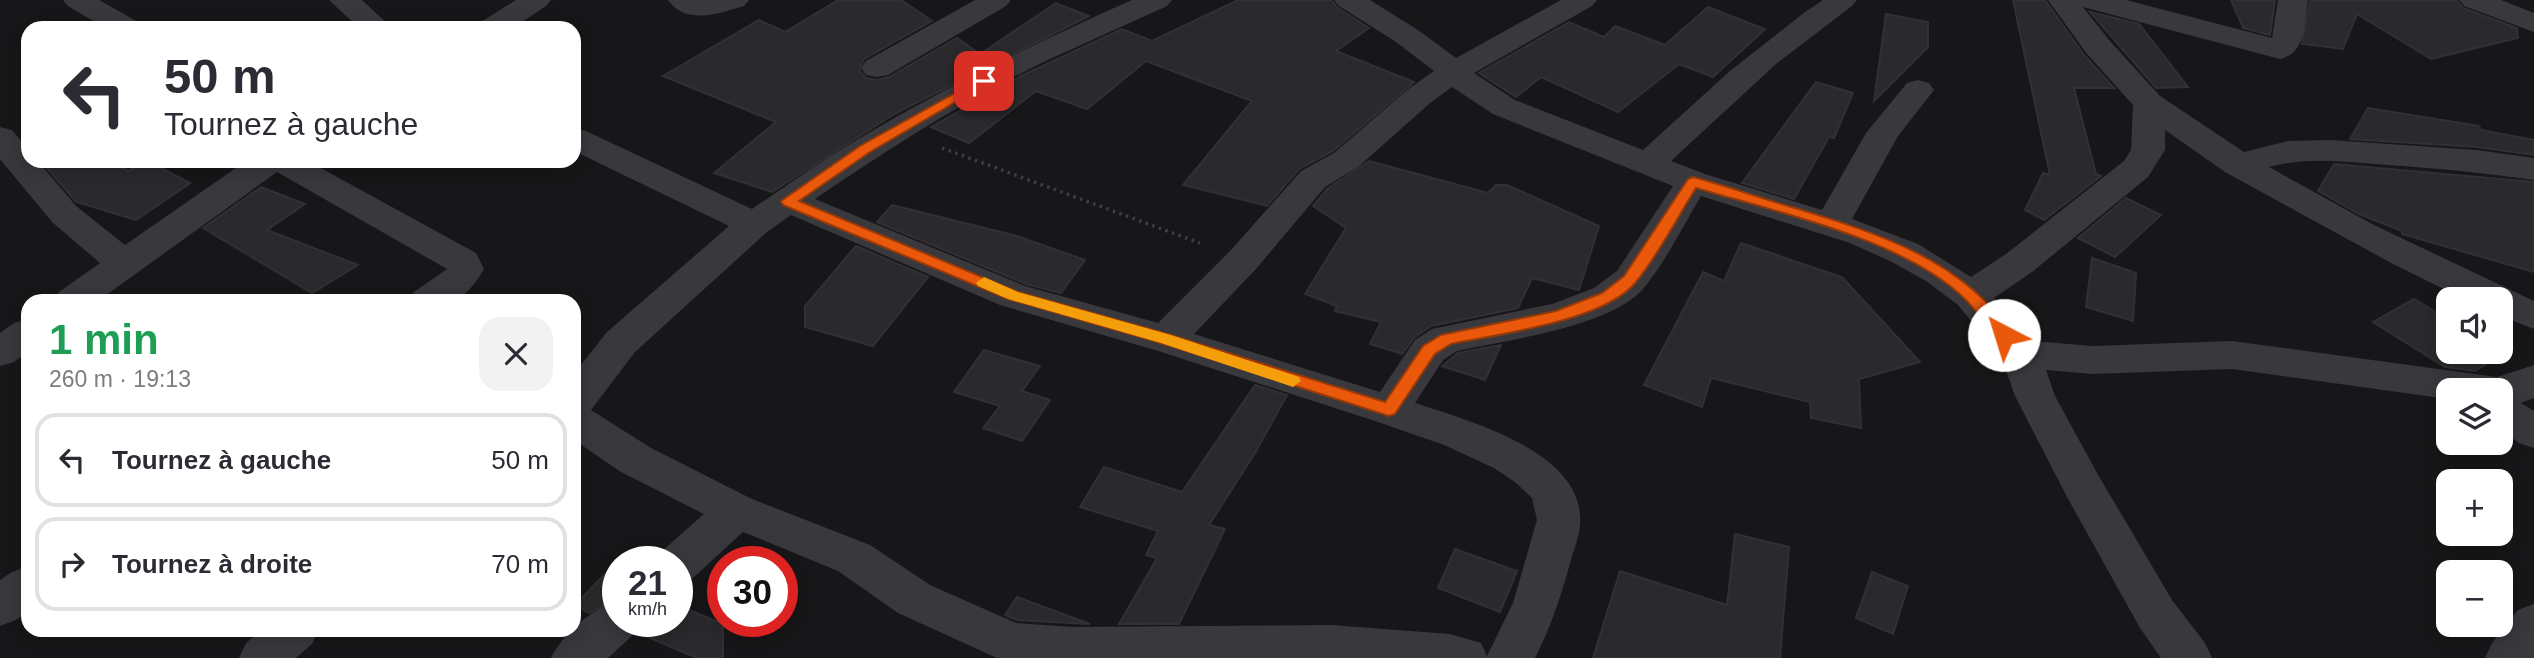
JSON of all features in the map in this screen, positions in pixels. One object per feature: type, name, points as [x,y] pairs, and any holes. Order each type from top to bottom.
[{"type":"street","points":[[78,0],[115,21]]},
{"type":"street","points":[[344,0],[369,21]]},
{"type":"street","points":[[503,21],[536,0]]},
{"type":"street","points":[[683,0],[703,8],[734,0]]},
{"type":"street","points":[[877,68],[996,0]]},
{"type":"street","points":[[581,394],[621,342],[754,224],[895,130],[1038,53],[1157,0]]},
{"type":"street","points":[[1349,0],[1407,36],[1454,71],[1468,85],[1504,107],[1693,182],[1832,224],[1905,253],[1939,272],[1972,296],[2020,354],[2035,396],[2082,485],[2156,614],[2188,658]]},
{"type":"street","points":[[1166,339],[1243,260],[1313,179],[1346,160],[1418,97],[1454,71],[1493,52],[1582,0]]},
{"type":"street","points":[[1648,164],[1750,67],[1791,34],[1842,0]]},
{"type":"street","points":[[2063,0],[2098,47],[2149,103],[2237,165],[2357,232],[2471,287]]},
{"type":"street","points":[[2092,0],[2280,50],[2286,44],[2293,0]]},
{"type":"street","points":[[2474,0],[2534,23]]},
{"type":"street","points":[[1832,224],[1883,133],[1918,90]]},
{"type":"street","points":[[1972,296],[1996,276],[2019,263],[2136,169],[2148,150],[2149,103]]},
{"type":"street","points":[[0,137],[21,162]]},
{"type":"street","points":[[581,141],[754,224]]},
{"type":"street","points":[[2237,165],[2288,151],[2320,150],[2400,154],[2534,169]]},
{"type":"street","points":[[26,168],[64,214],[123,263]]},
{"type":"street","points":[[81,294],[259,168]]},
{"type":"street","points":[[295,168],[463,262],[466,269],[462,277],[436,294]]},
{"type":"street","points":[[1389,410],[1429,350],[1446,339],[1559,316],[1607,297],[1630,280],[1693,182]]},
{"type":"street","points":[[788,201],[1013,296],[1166,339],[1389,410],[1505,452],[1525,465],[1542,481],[1557,506],[1557,527],[1544,576],[1518,647],[1510,658]]},
{"type":"street","points":[[2513,307],[2534,316]]},
{"type":"street","points":[[0,352],[21,338]]},
{"type":"street","points":[[2020,354],[2093,360],[2196,355],[2243,356],[2436,386]]},
{"type":"street","points":[[2513,390],[2534,380]]},
{"type":"street","points":[[2513,415],[2534,432]]},
{"type":"street","points":[[581,425],[636,460],[737,511],[854,558],[914,598],[1012,643],[1072,649],[1231,653],[1331,646],[1464,658]]},
{"type":"street","points":[[693,551],[737,511]]},
{"type":"street","points":[[0,606],[21,590]]},
{"type":"street","points":[[2509,658],[2534,624]]},
{"type":"street","points":[[575,658],[602,634]]},
{"type":"street","points":[[263,658],[287,637]]},
{"type":"path","points":[[895,130],[1243,260]]},
{"type":"building","points":[[838,0],[901,0],[932,21],[864,59],[859,70],[866,78],[877,80],[889,77],[957,38],[980,54],[1056,3],[1089,16],[896,113],[772,192],[714,173],[776,122],[663,76],[759,20],[785,32]]},
{"type":"building","points":[[1238,0],[1331,0],[1338,8],[1369,28],[1336,51],[1414,82],[1333,151],[1299,169],[1267,206],[1183,185],[1252,101],[1146,61],[1087,109],[1036,91],[969,143],[931,127],[1021,76],[1122,29],[1152,41]]},
{"type":"building","points":[[2013,0],[2045,0],[2085,56],[2114,88],[2074,88],[2096,174],[2101,176],[2044,220],[2025,210],[2043,173],[2050,175]]},
{"type":"building","points":[[2231,0],[2275,0],[2270,35],[2243,28]]},
{"type":"building","points":[[2310,0],[2456,0],[2463,8],[2517,28],[2518,38],[2431,59],[2357,14],[2343,49],[2302,44]]},
{"type":"building","points":[[1708,7],[1765,29],[1713,77],[1679,64],[1618,112],[1541,77],[1516,97],[1479,73],[1569,22],[1604,37],[1615,26],[1665,45]]},
{"type":"building","points":[[2090,12],[2139,24],[2188,87],[2156,88]]},
{"type":"building","points":[[1886,14],[1928,22],[1928,47],[1874,101]]},
{"type":"building","points":[[1816,82],[1853,93],[1834,138],[1829,137],[1794,199],[1742,183]]},
{"type":"building","points":[[2368,108],[2479,126],[2481,130],[2534,140],[2534,155],[2477,147],[2350,139]]},
{"type":"building","points":[[1369,161],[1488,193],[1496,185],[1507,185],[1599,226],[1579,290],[1532,278],[1518,308],[1431,326],[1414,338],[1402,354],[1370,344],[1381,322],[1335,311],[1337,306],[1305,294],[1346,228],[1313,206],[1327,189]]},
{"type":"building","points":[[2334,164],[2534,182],[2534,272],[2402,234],[2402,231],[2359,214],[2318,191]]},
{"type":"building","points":[[47,168],[124,168],[128,171],[134,168],[161,168],[190,183],[136,220],[76,202]]},
{"type":"building","points":[[261,187],[305,204],[267,230],[358,265],[312,293],[203,228]]},
{"type":"building","points":[[2126,198],[2161,215],[2115,257],[2078,238]]},
{"type":"building","points":[[892,205],[1017,236],[1085,260],[1061,293],[1026,284],[877,222]]},
{"type":"building","points":[[1741,243],[1842,277],[1920,362],[1859,379],[1861,428],[1811,418],[1810,402],[1711,378],[1702,407],[1644,385],[1703,272],[1724,281]]},
{"type":"building","points":[[856,246],[928,277],[873,346],[805,327],[805,306]]},
{"type":"building","points":[[2092,258],[2136,273],[2133,321],[2086,307]]},
{"type":"building","points":[[2414,299],[2436,312],[2436,361],[2373,322]]},
{"type":"building","points":[[1501,345],[1485,380],[1442,366],[1458,353]]},
{"type":"building","points":[[984,350],[1040,366],[1022,391],[1050,400],[1022,441],[983,428],[1000,406],[954,392]]},
{"type":"building","points":[[2440,364],[2487,364],[2475,371]]},
{"type":"building","points":[[1255,385],[1287,395],[1255,453],[1209,525],[1225,529],[1179,624],[1119,624],[1157,558],[1146,555],[1158,531],[1080,507],[1104,467],[1182,492]]},
{"type":"building","points":[[1735,534],[1789,547],[1780,658],[1593,658],[1620,571],[1727,605]]},
{"type":"building","points":[[1455,549],[1517,571],[1500,612],[1438,588]]},
{"type":"building","points":[[1872,572],[1908,586],[1893,634],[1856,618]]},
{"type":"building","points":[[602,577],[602,606],[589,613],[581,609],[581,599]]},
{"type":"building","points":[[1017,597],[1090,624],[1017,620],[1005,615]]},
{"type":"building","points":[[693,612],[707,617],[707,637],[723,637],[723,658],[697,658],[647,637],[693,637]]},
{"type":"slow traffic","points":[[984,283],[1013,296],[1166,339],[1293,381]]},
{"type":"route","points":[[984,81],[895,130],[788,201],[1013,296],[1166,339],[1389,410],[1429,350],[1446,339],[1559,316],[1607,297],[1630,280],[1693,182],[1832,224],[1905,253],[1939,272],[1972,296],[2004,335]]}]
